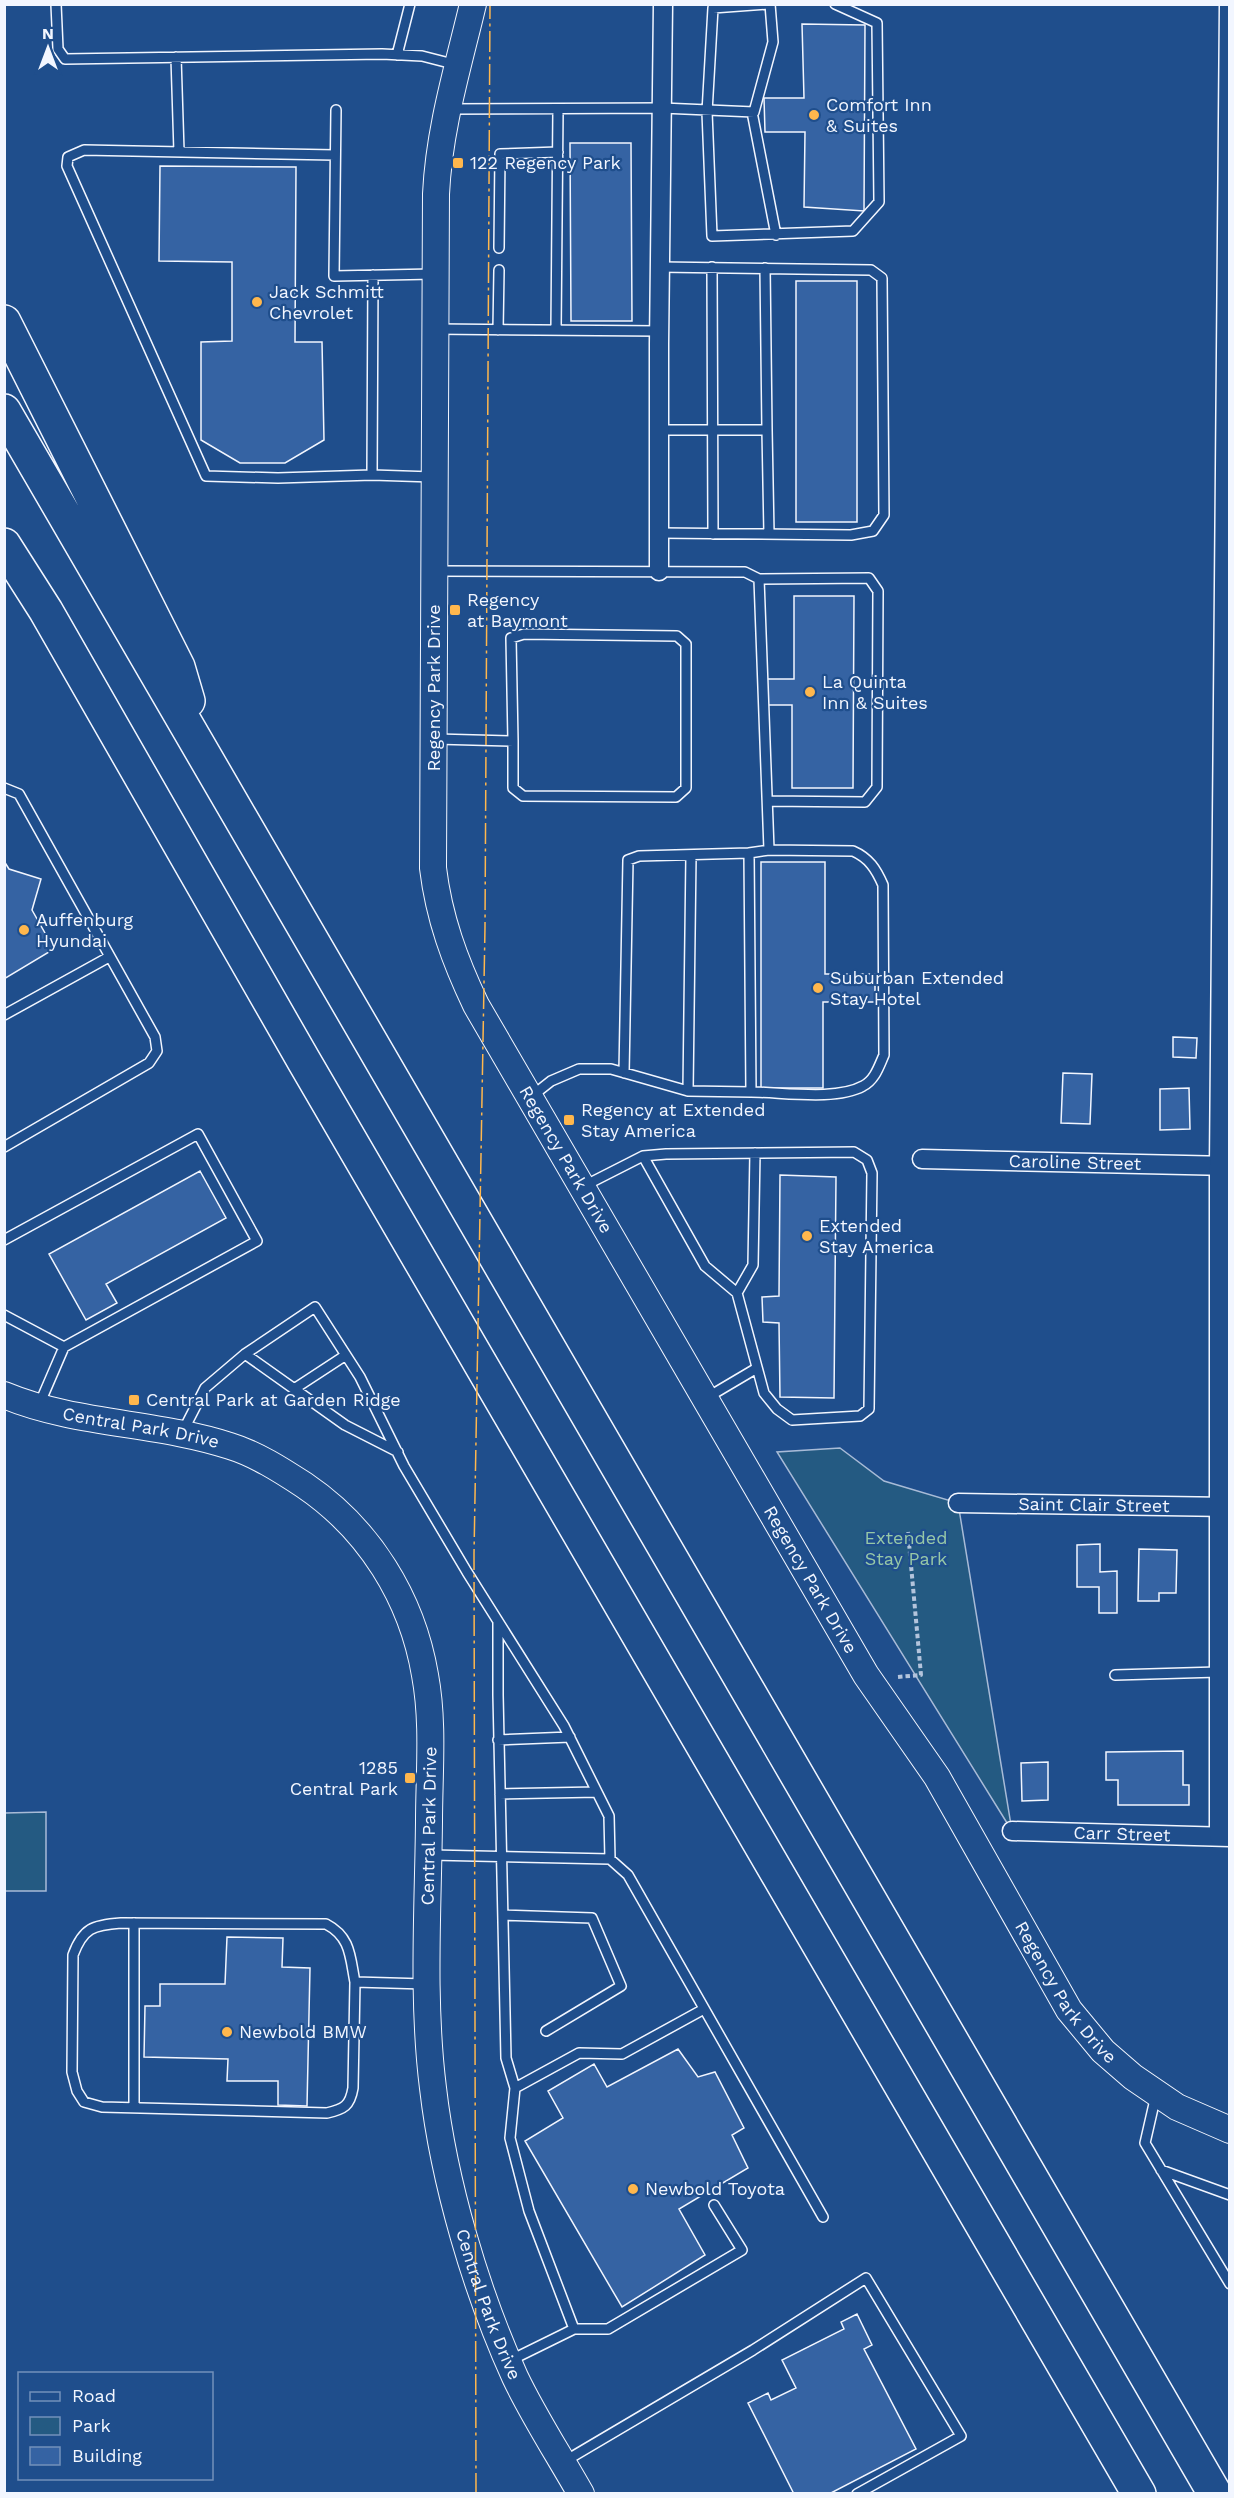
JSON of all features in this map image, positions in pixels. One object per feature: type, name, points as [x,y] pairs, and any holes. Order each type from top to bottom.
[{"type":"highway","points":[[4,322],[178,667],[206,760]]},
{"type":"highway","points":[[4,411],[1215,2493]]},
{"type":"highway","points":[[4,545],[46,611],[304,1060],[1139,2493]]},
{"type":"street","name":"Regency Park Drive","points":[[473,4],[447,109],[438,161],[433,868],[437,900],[446,935],[476,1005],[866,1675],[936,1777],[1069,2010],[1103,2051],[1133,2077],[1177,2108],[1230,2130]]},
{"type":"street","points":[[659,571],[663,4]]},
{"type":"street","points":[[1224,1836],[1228,4]]},
{"type":"street","name":"Caroline Street","points":[[922,1159],[1224,1166]]},
{"type":"street","name":"Central Park Drive","points":[[4,1395],[60,1412],[182,1434],[232,1446],[269,1464],[306,1487],[339,1513],[373,1550],[396,1587],[412,1626],[425,1674],[430,1726],[427,1984],[433,2088],[446,2167],[466,2241],[508,2361],[516,2380],[581,2493]]},
{"type":"street","name":"Saint Clair Street","points":[[958,1503],[1224,1507]]},
{"type":"street","name":"Carr Street","points":[[1012,1831],[1224,1836]]},
{"type":"lane","points":[[56,4],[58,49],[65,59],[397,55],[422,56],[458,65]]},
{"type":"lane","points":[[397,55],[410,4]]},
{"type":"lane","points":[[776,235],[752,112],[773,42],[770,4],[713,9],[707,112],[712,236],[776,235],[853,231],[879,202],[878,23],[835,4]]},
{"type":"lane","points":[[176,57],[179,152]]},
{"type":"lane","points":[[447,109],[662,108],[707,112],[752,112]]},
{"type":"lane","points":[[556,330],[558,109]]},
{"type":"lane","points":[[336,110],[334,276],[436,274]]},
{"type":"lane","points":[[335,155],[84,150],[68,157],[67,166],[206,476],[435,477]]},
{"type":"lane","points":[[499,248],[500,154],[558,152]]},
{"type":"lane","points":[[659,533],[851,535],[873,531],[884,515],[882,278],[871,270],[660,267]]},
{"type":"lane","points":[[712,267],[713,534]]},
{"type":"lane","points":[[765,268],[769,534]]},
{"type":"lane","points":[[498,330],[499,270]]},
{"type":"lane","points":[[372,475],[373,275]]},
{"type":"lane","points":[[436,329],[659,332]]},
{"type":"lane","points":[[659,430],[767,430]]},
{"type":"lane","points":[[435,572],[745,572],[759,579],[869,578],[878,591],[877,788],[865,802],[768,801]]},
{"type":"lane","points":[[759,579],[769,850]]},
{"type":"lane","points":[[524,634],[677,636],[686,644],[686,788],[676,797],[523,796],[513,788],[513,741],[511,638],[524,634]]},
{"type":"lane","points":[[434,738],[513,741]]},
{"type":"lane","points":[[4,788],[19,794],[155,1036],[157,1051],[149,1063],[4,1147]]},
{"type":"lane","points":[[530,1097],[551,1081],[579,1069],[611,1069],[624,1073],[687,1090],[838,1094],[864,1086],[877,1073],[884,1055],[885,966],[883,885],[878,872],[865,856],[853,851],[769,850],[749,853],[639,856],[628,860],[624,1073]]},
{"type":"lane","points":[[749,853],[751,1092]]},
{"type":"lane","points":[[687,1090],[691,855]]},
{"type":"lane","points":[[4,1015],[110,957]]},
{"type":"lane","points":[[4,1240],[198,1134],[257,1241],[64,1347],[39,1406]]},
{"type":"lane","points":[[582,1187],[643,1156],[854,1152],[867,1160],[872,1173],[869,1409],[860,1416],[792,1420],[777,1410],[764,1393],[737,1293],[705,1266],[643,1156]]},
{"type":"lane","points":[[737,1293],[753,1265],[755,1153]]},
{"type":"lane","points":[[182,1434],[205,1388],[245,1354],[315,1307],[360,1377],[398,1452],[570,1737],[609,1815],[610,1859]]},
{"type":"lane","points":[[4,1315],[64,1347]]},
{"type":"lane","points":[[245,1354],[345,1425],[398,1452]]},
{"type":"lane","points":[[294,1389],[346,1356]]},
{"type":"lane","points":[[705,1399],[758,1368]]},
{"type":"lane","points":[[498,1621],[498,1740],[506,2058],[515,2088],[510,2138],[529,2211],[574,2329]]},
{"type":"lane","points":[[1115,1675],[1224,1674]]},
{"type":"lane","points":[[498,1740],[570,1737]]},
{"type":"lane","points":[[500,1794],[597,1792]]},
{"type":"lane","points":[[428,1855],[610,1859],[628,1875],[823,2217]]},
{"type":"lane","points":[[503,1915],[592,1918],[621,1986],[546,2031]]},
{"type":"lane","points":[[134,1923],[134,2108]]},
{"type":"lane","points":[[134,1923],[326,1924],[339,1931],[347,1944],[355,1982],[351,2101],[343,2109],[327,2113],[102,2108],[84,2102],[77,2091],[72,2072],[73,1954],[79,1939],[87,1930],[100,1924],[134,1923]]},
{"type":"lane","points":[[355,1982],[427,1984]]},
{"type":"lane","points":[[515,2088],[579,2053],[622,2054],[704,2008]]},
{"type":"lane","points":[[1157,2093],[1145,2143],[1230,2284]]},
{"type":"lane","points":[[1161,2170],[1230,2195]]},
{"type":"lane","points":[[508,2361],[574,2329],[608,2329],[742,2250],[714,2205]]},
{"type":"lane","points":[[563,2463],[753,2350],[866,2278],[961,2436],[857,2493]]},
{"type":"path","points":[[898,1677],[921,1675],[908,1532]]},
{"type":"green space","name":"Extended Stay Park","points":[[840,1448],[884,1481],[958,1503],[1012,1831],[777,1452]]},
{"type":"green space","points":[[46,1812],[46,1891],[5,1891],[5,1813]]},
{"type":"building","name":"Comfort Inn & Suites","points":[[802,24],[865,25],[864,211],[804,207],[805,132],[765,132],[764,98],[804,98]]},
{"type":"building","points":[[570,143],[631,143],[632,321],[571,321]]},
{"type":"building","points":[[160,166],[296,167],[295,342],[322,342],[324,440],[285,463],[240,463],[201,440],[201,342],[232,341],[232,262],[159,261]]},
{"type":"building","points":[[796,281],[857,281],[857,522],[796,522]]},
{"type":"building","name":"La Quinta Inn & Suites","points":[[794,596],[854,596],[853,788],[792,788],[792,705],[766,705],[766,679],[794,679]]},
{"type":"building","name":"Auffenburg Hyundai","points":[[4,861],[9,869],[41,879],[32,910],[54,949],[4,979]]},
{"type":"building","name":"Suburban Extended Stay Hotel","points":[[761,862],[825,862],[825,974],[875,974],[875,1002],[823,1002],[823,1088],[761,1088]]},
{"type":"building","points":[[1173,1037],[1197,1038],[1196,1058],[1173,1057]]},
{"type":"building","points":[[1063,1073],[1092,1074],[1090,1124],[1061,1123]]},
{"type":"building","points":[[1189,1088],[1190,1129],[1160,1130],[1160,1089]]},
{"type":"building","points":[[200,1171],[226,1218],[106,1284],[117,1303],[86,1320],[49,1254]]},
{"type":"building","name":"Extended Stay America","points":[[780,1175],[836,1177],[834,1398],[780,1397],[779,1323],[763,1322],[762,1297],[779,1296]]},
{"type":"building","points":[[1100,1544],[1100,1572],[1117,1571],[1117,1613],[1099,1613],[1099,1587],[1077,1587],[1077,1545]]},
{"type":"building","points":[[1139,1549],[1177,1550],[1176,1593],[1159,1593],[1159,1601],[1138,1601]]},
{"type":"building","points":[[1183,1751],[1183,1785],[1189,1785],[1189,1805],[1118,1805],[1118,1780],[1106,1780],[1106,1752]]},
{"type":"building","points":[[1048,1762],[1048,1800],[1022,1801],[1021,1763]]},
{"type":"building","name":"Newbold BMW","points":[[227,1937],[283,1938],[282,1967],[310,1968],[307,2106],[278,2105],[278,2081],[227,2081],[228,2059],[144,2057],[145,2006],[160,2006],[160,1984],[225,1984]]},
{"type":"building","name":"Newbold Toyota","points":[[678,2049],[698,2077],[715,2072],[744,2128],[732,2135],[748,2168],[679,2209],[705,2255],[622,2307],[525,2141],[563,2118],[548,2091],[594,2064],[607,2087]]},
{"type":"building","points":[[857,2314],[872,2345],[864,2349],[916,2449],[829,2494],[794,2494],[748,2403],[768,2393],[771,2400],[796,2388],[782,2360],[844,2329],[841,2322]]},
{"type":"power","points":[[476,2494],[474,1554],[485,927],[490,4]]},
{"type":"place","name":"Comfort Inn & Suites","points":[[814,115]]},
{"type":"place","name":"122 Regency Park","points":[[458,163]]},
{"type":"place","name":"Jack Schmitt Chevrolet","points":[[257,302]]},
{"type":"place","name":"Regency at Baymont","points":[[455,610]]},
{"type":"place","name":"La Quinta Inn & Suites","points":[[810,692]]},
{"type":"place","name":"Auffenburg Hyundai","points":[[24,930]]},
{"type":"place","name":"Suburban Extended Stay Hotel","points":[[818,988]]},
{"type":"place","name":"Regency at Extended Stay America","points":[[569,1120]]},
{"type":"place","name":"Extended Stay America","points":[[807,1236]]},
{"type":"place","name":"Central Park at Garden Ridge","points":[[134,1400]]},
{"type":"place","name":"1285 Central Park","points":[[410,1778]]},
{"type":"place","name":"Newbold BMW","points":[[227,2032]]},
{"type":"place","name":"Newbold Toyota","points":[[633,2189]]}]
